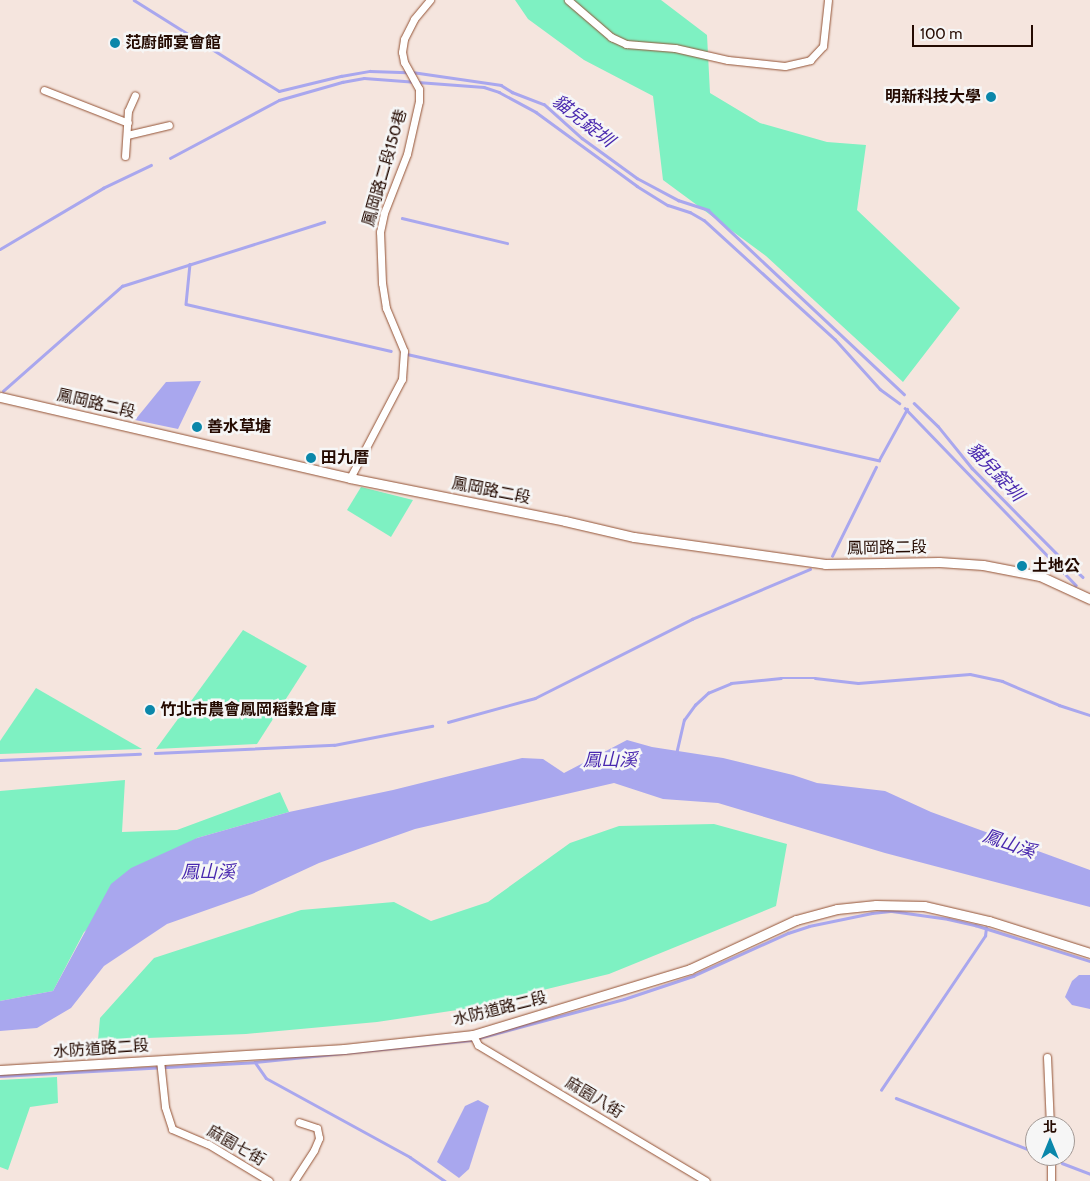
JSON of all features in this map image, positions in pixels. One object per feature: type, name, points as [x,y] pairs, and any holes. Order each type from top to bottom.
[{"type":"street","name":"鳳岡路二段150巷","points":[[350,478],[402,379],[404,351],[386,308],[382,283],[380,232],[384,213],[408,154],[419,101],[419,90],[402,52],[404,39],[414,19],[430,0]]},
{"type":"street","points":[[568,0],[611,37],[626,44],[675,48],[728,60],[785,66],[810,60],[823,46],[828,0]]},
{"type":"street","points":[[44,90],[128,123]]},
{"type":"street","points":[[125,156],[128,111],[135,95]]},
{"type":"street","points":[[127,135],[168,125]]},
{"type":"street","name":"鳳岡路二段","points":[[0,397],[350,478],[565,521],[634,537],[825,564],[939,562],[983,565],[1040,576],[1090,599]]},
{"type":"street","name":"水防道路二段","points":[[0,1070],[344,1049],[473,1035],[690,969],[796,920],[837,909],[876,905],[924,906],[988,921],[1090,953]]},
{"type":"street","name":"麻園八街","points":[[473,1035],[478,1045],[706,1181]]},
{"type":"street","points":[[1047,1058],[1050,1116]]},
{"type":"street","name":"麻園七街","points":[[160,1060],[166,1107],[172,1129],[208,1144],[269,1181]]},
{"type":"street","points":[[294,1181],[314,1150],[319,1138],[317,1128],[299,1122]]},
{"type":"street","points":[[1051,1166],[1051,1181]]},
{"type":"green space","points":[[515,0],[661,0],[707,35],[710,93],[760,123],[827,142],[866,145],[857,210],[960,308],[903,382],[766,256],[663,180],[653,96],[584,60],[528,19]]},
{"type":"green space","points":[[361,487],[413,500],[391,537],[347,510]]},
{"type":"green space","points":[[243,630],[307,666],[257,744],[156,749]]},
{"type":"green space","points":[[36,688],[142,749],[0,754],[0,741]]},
{"type":"green space","points":[[125,780],[122,832],[177,830],[280,792],[289,812],[197,838],[84,932],[53,991],[0,1001],[0,791]]},
{"type":"green space","points":[[714,824],[787,844],[776,906],[609,974],[464,1009],[377,1022],[246,1034],[98,1040],[100,1018],[154,958],[301,910],[394,902],[431,921],[488,902],[570,843],[619,826]]},
{"type":"green space","points":[[57,1077],[58,1103],[30,1107],[8,1170],[0,1167],[0,1080]]},
{"type":"water","points":[[201,381],[178,429],[135,420],[166,382]]},
{"type":"water","name":"鳳山溪","points":[[627,740],[652,747],[723,758],[793,775],[817,783],[885,791],[931,812],[1090,870],[1090,907],[885,853],[718,803],[663,799],[614,783],[415,829],[319,863],[252,894],[167,924],[104,966],[71,1008],[37,1028],[0,1031],[0,1001],[53,991],[111,884],[131,868],[197,838],[289,812],[393,790],[522,758],[543,759],[564,773]]},
{"type":"water","points":[[1079,975],[1090,975],[1090,1009],[1072,1005],[1065,997],[1072,981]]},
{"type":"water","points":[[478,1100],[489,1106],[469,1169],[459,1178],[437,1162],[465,1106]]},
{"type":"waterway","name":"貓兒錠圳","points":[[134,0],[279,91],[370,71],[407,72]]},
{"type":"waterway","name":"貓兒錠圳","points":[[412,72],[501,85],[512,92],[544,104],[582,138],[637,178],[678,200],[708,210],[904,394]]},
{"type":"waterway","points":[[170,158],[279,100],[342,82],[364,78],[484,87],[499,92],[536,112],[637,186],[668,205],[690,212],[704,220],[835,339],[880,389],[899,403]]},
{"type":"waterway","points":[[0,249],[103,188],[151,165]]},
{"type":"waterway","points":[[402,218],[507,243]]},
{"type":"waterway","points":[[3,391],[122,286],[324,222]]},
{"type":"waterway","points":[[190,264],[186,304],[391,351]]},
{"type":"waterway","points":[[407,354],[879,460],[907,409]]},
{"type":"waterway","name":"貓兒錠圳","points":[[914,403],[938,426],[972,468],[1059,556]]},
{"type":"waterway","points":[[905,408],[1076,585]]},
{"type":"waterway","points":[[832,556],[876,467]]},
{"type":"waterway","name":"貓兒錠圳","points":[[1071,566],[1083,577]]},
{"type":"waterway","points":[[448,722],[535,698],[692,619],[810,569]]},
{"type":"waterway","points":[[676,754],[684,720],[695,705],[708,693],[731,683],[781,678],[815,678],[858,683],[970,674],[1002,681],[1059,705],[1090,715]]},
{"type":"waterway","points":[[155,753],[334,745],[432,726]]},
{"type":"waterway","points":[[0,760],[140,754]]},
{"type":"waterway","points":[[0,1076],[255,1062],[471,1040],[624,999],[693,976],[788,933],[809,926],[872,913],[892,911],[948,919],[975,925],[1090,961]]},
{"type":"waterway","points":[[881,1090],[985,936],[986,928]]},
{"type":"waterway","points":[[255,1062],[266,1078],[410,1157],[445,1181]]},
{"type":"waterway","points":[[896,1098],[1025,1148]]},
{"type":"waterway","points":[[1070,1166],[1090,1174]]},
{"type":"place","name":"范廚師宴會館","points":[[115,43]]},
{"type":"place","name":"明新科技大學","points":[[991,97]]},
{"type":"place","name":"善水草塘","points":[[197,427]]},
{"type":"place","name":"田九厝","points":[[311,458]]},
{"type":"place","name":"土地公","points":[[1022,566]]},
{"type":"place","name":"竹北市農會鳳岡稻穀倉庫","points":[[150,710]]}]
